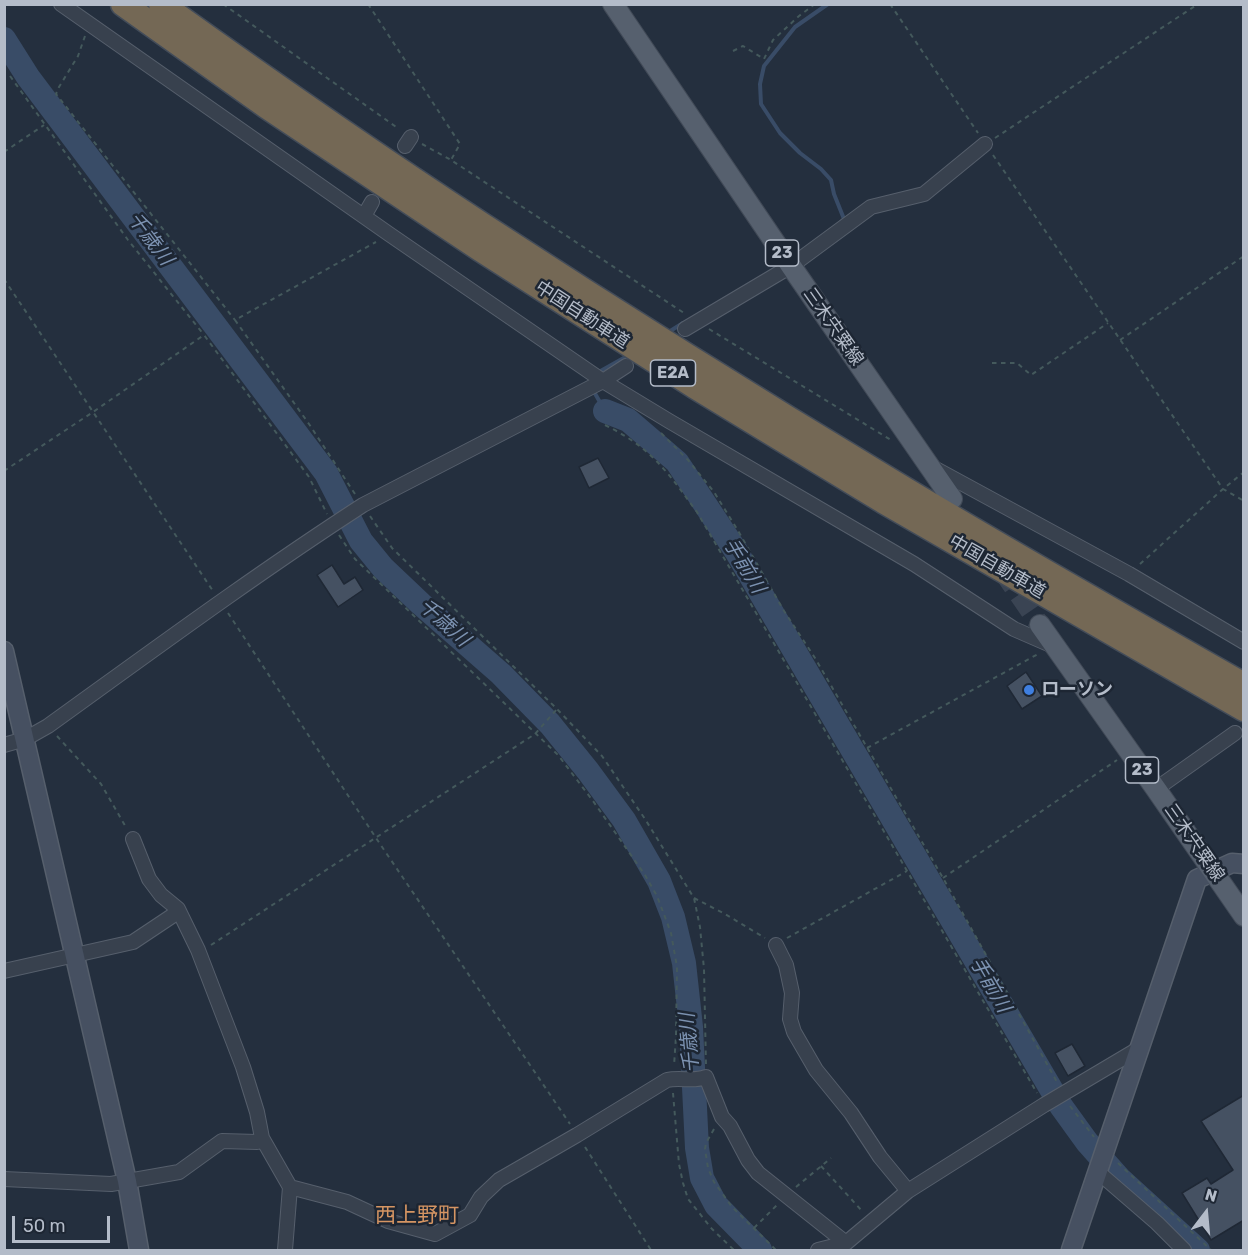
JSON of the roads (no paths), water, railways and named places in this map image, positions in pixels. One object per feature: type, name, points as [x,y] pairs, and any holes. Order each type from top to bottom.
[{"type":"highway","name":"中国自動車道","points":[[123,4],[266,106],[480,249],[694,386],[893,507],[1244,709]]},
{"type":"highway","name":"中国自動車道","points":[[161,4],[276,86],[482,225],[696,361],[894,483],[1244,685]]},
{"type":"main road","name":"三木宍粟線","points":[[613,4],[952,499]]},
{"type":"main road","name":"三木宍粟線","points":[[1040,625],[1244,916]]},
{"type":"street","points":[[61,4],[603,381],[914,564],[1014,629],[1054,646]]},
{"type":"street","points":[[691,325],[791,266],[871,207],[924,194],[985,144]]},
{"type":"street","points":[[364,216],[372,202]]},
{"type":"street","points":[[4,745],[25,739],[48,726],[220,601],[360,507],[603,381],[626,366]]},
{"type":"street","points":[[928,465],[1129,574],[1244,642]]},
{"type":"street","points":[[4,651],[128,1181],[139,1251]]},
{"type":"street","points":[[1156,789],[1235,733]]},
{"type":"street","points":[[133,839],[149,879],[161,895],[178,909],[198,950],[243,1066],[262,1138],[290,1187],[285,1251]]},
{"type":"street","points":[[1071,1251],[1197,879],[1232,863],[1244,864]]},
{"type":"street","points":[[4,971],[133,942],[172,916],[178,909]]},
{"type":"street","points":[[776,945],[786,965],[792,993],[790,1019],[794,1032],[816,1070],[851,1113],[880,1157],[908,1191]]},
{"type":"street","points":[[818,1251],[846,1242],[908,1191],[1140,1048]]},
{"type":"street","points":[[290,1187],[347,1202],[387,1221],[435,1234],[470,1215],[481,1197],[499,1180],[667,1080],[703,1078],[722,1117],[730,1126],[748,1160],[758,1173],[846,1242]]},
{"type":"street","points":[[4,1179],[111,1184],[179,1172],[222,1141],[257,1142],[262,1138]]},
{"type":"street","points":[[1101,1160],[1184,1251]]},
{"type":"waterway","name":"手前川","points":[[828,4],[795,27],[764,66],[760,84],[761,104],[780,133],[831,180],[844,219],[841,222]]},
{"type":"waterway","name":"千歳川","points":[[4,39],[28,77],[326,473],[361,541],[383,568],[501,674],[550,724],[624,820],[659,881],[673,917],[684,963],[691,1027],[697,1148],[702,1178],[716,1205],[760,1250]]},
{"type":"waterway","name":"手前川","points":[[667,333],[683,323]]},
{"type":"waterway","name":"手前川","points":[[597,373],[629,355]]},
{"type":"waterway","name":"手前川","points":[[593,390],[605,411]]},
{"type":"waterway","name":"手前川","points":[[605,411],[628,420],[677,462],[736,551],[1061,1106],[1087,1142],[1119,1178],[1198,1250]]},
{"type":"tunnel","points":[[1002,570],[1040,625]]},
{"type":"place","name":"ローソン","points":[[1029,690]]},
{"type":"district","name":"西上野町","points":[[417,1216]]}]
